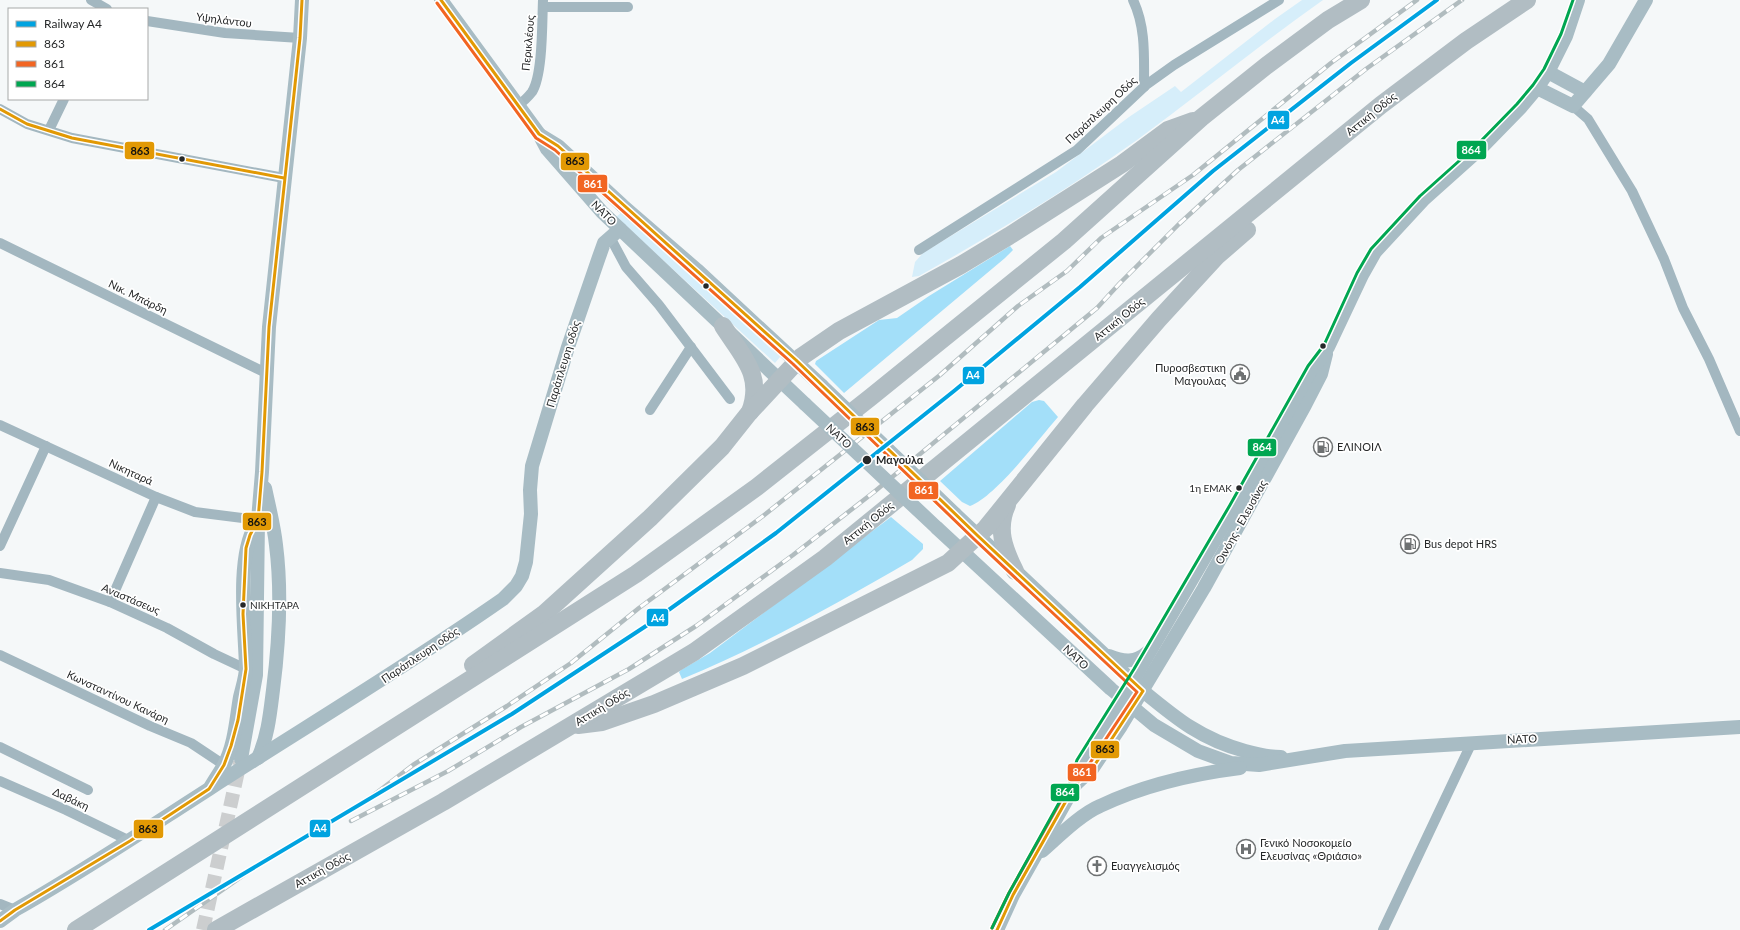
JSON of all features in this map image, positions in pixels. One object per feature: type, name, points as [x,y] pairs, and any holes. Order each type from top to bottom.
[{"type":"highway","points":[[76,930],[636,574],[757,487],[1064,241],[1202,118],[1266,66],[1316,29],[1361,0]]},
{"type":"highway","name":"Αττική Οδός","points":[[216,930],[443,802],[694,652],[825,558],[1381,105],[1466,41],[1527,0]]},
{"type":"highway","points":[[425,708],[470,667],[545,613],[650,518],[722,447],[796,360],[839,331],[960,265],[1009,236],[1122,164],[1168,130],[1202,118]]},
{"type":"highway","points":[[573,725],[602,722],[654,704],[743,666],[942,567],[978,536],[1085,405],[1159,319],[1217,256],[1275,205],[1331,147]]},
{"type":"highway","points":[[723,326],[753,373],[756,386],[754,399],[749,414]]},
{"type":"highway","points":[[1010,498],[1001,525],[1008,555],[1015,571]]},
{"type":"main road","points":[[241,759],[256,675],[258,520],[262,472],[269,326],[300,38],[302,0]]},
{"type":"main road","points":[[440,0],[539,134]]},
{"type":"main road","name":"Οινόης - Ελευσίνας","points":[[1075,785],[1092,769],[1132,708],[1208,581],[1302,412],[1321,374],[1328,347],[1362,274],[1376,252],[1424,199],[1481,148],[1521,107],[1537,88],[1548,72],[1566,36],[1578,0]]},
{"type":"main road","points":[[1537,88],[1573,106],[1609,64],[1646,0]]},
{"type":"main road","points":[[1548,72],[1585,92]]},
{"type":"main road","name":"ΝΑΤΟ","points":[[539,134],[547,150],[584,192],[615,233],[723,326],[961,552],[1132,708],[1154,725],[1198,751],[1231,763],[1259,765],[1345,750],[1740,727]]},
{"type":"main road","name":"ΝΑΤΟ","points":[[539,134],[558,146],[622,206],[698,270],[796,360],[978,536],[1143,691],[1176,718],[1205,737],[1238,749],[1274,757],[1305,756]]},
{"type":"main road","name":"Παράπλευρη οδός","points":[[0,921],[15,910],[58,886],[287,741],[478,616],[503,599],[516,586],[522,576],[529,544],[532,466],[579,312],[604,243],[615,233]]},
{"type":"main road","name":"Οινόης - Ελευσίνας","points":[[1075,785],[1082,763],[1234,507],[1312,368],[1328,347]]},
{"type":"main road","points":[[258,758],[265,744],[270,721],[278,635],[279,576],[276,543],[262,472]]},
{"type":"main road","points":[[209,789],[224,765],[238,720],[246,669],[244,614],[246,548],[250,535],[258,520]]},
{"type":"main road","points":[[1105,655],[1120,660],[1132,661],[1143,656],[1150,650]]},
{"type":"main road","points":[[270,721],[271,728],[278,738],[287,741]]},
{"type":"main road","points":[[1033,859],[1054,840],[1098,806],[1141,790],[1204,772],[1259,765]]},
{"type":"main road","points":[[998,930],[1009,902],[1075,785]]},
{"type":"street","points":[[91,0],[105,8]]},
{"type":"street","points":[[1133,0],[1140,14],[1143,35],[1144,87]]},
{"type":"street","name":"Παράπλευρη Οδός","points":[[919,250],[1077,150],[1144,87],[1174,65],[1279,0]]},
{"type":"street","points":[[543,4],[628,7]]},
{"type":"street","name":"Περικλέους","points":[[518,106],[532,92],[539,70],[543,4]]},
{"type":"street","name":"Υψηλάντου","points":[[148,21],[225,33],[300,38]]},
{"type":"street","points":[[49,130],[64,100]]},
{"type":"street","points":[[1573,106],[1588,120],[1632,191],[1664,259],[1683,308],[1709,358],[1740,431]]},
{"type":"street","points":[[0,108],[27,124],[72,138],[284,178]]},
{"type":"street","points":[[615,233],[626,267],[659,305],[730,399]]},
{"type":"street","name":"Νικ. Μπάρδη","points":[[0,243],[266,373]]},
{"type":"street","points":[[650,410],[691,347]]},
{"type":"street","name":"Νικηταρά","points":[[0,425],[156,497],[195,512],[258,520]]},
{"type":"street","points":[[0,546],[46,446]]},
{"type":"street","points":[[110,602],[156,497]]},
{"type":"street","name":"Αναστάσεως","points":[[0,574],[49,580],[110,602],[167,628],[214,654],[246,669]]},
{"type":"street","name":"Κωνσταντίνου Κανάρη","points":[[0,655],[150,726],[191,743],[224,765]]},
{"type":"street","points":[[1383,930],[1472,742]]},
{"type":"street","points":[[0,747],[88,790]]},
{"type":"street","name":"Δαβάκη","points":[[0,781],[66,810],[130,841]]},
{"type":"street","points":[[0,904],[15,910]]},
{"type":"shaded area","points":[[1302,0],[1323,0],[1160,123],[1111,158],[1002,228],[919,276],[912,277],[915,262],[923,253],[1056,172],[1129,117],[1175,86],[1181,92],[1275,19]]},
{"type":"shaded area","points":[[622,212],[780,357],[775,363],[616,217]]},
{"type":"shaded area","points":[[1010,246],[1013,250],[1005,258],[844,393],[815,364],[816,361],[879,320],[897,318],[929,296]]},
{"type":"shaded area","points":[[1039,400],[1044,401],[1058,417],[1004,480],[992,491],[970,506],[962,502],[940,481],[1032,402]]},
{"type":"shaded area","points":[[891,517],[923,544],[923,549],[912,560],[828,608],[741,653],[682,679],[679,672],[681,670],[710,653]]},
{"type":"tunnel","points":[[203,930],[240,762]]},
{"type":"railway","points":[[346,813],[371,797],[413,765],[507,706],[571,663],[639,608],[763,516],[940,375],[1018,306],[1067,271],[1101,238],[1193,175],[1331,63],[1417,0]]},
{"type":"railway","points":[[351,821],[448,771],[521,727],[629,669],[696,626],[793,555],[874,492],[1097,308],[1179,224],[1238,170],[1366,69],[1462,0]]},
{"type":"railway","points":[[165,930],[271,856]]},
{"type":"rail line","name":"A4","points":[[149,930],[512,714],[649,624],[776,533],[954,391],[1080,287],[1213,171],[1351,63],[1437,0]]},
{"type":"transit line","name":"863","points":[[0,921],[15,910],[130,841],[209,789],[224,765],[231,746],[238,720],[246,669],[243,614],[246,548],[250,535],[258,520],[262,472],[269,327],[300,38],[302,0]]},
{"type":"transit line","name":"863","points":[[441,0],[539,134],[558,146],[796,360],[978,536],[1143,691],[1092,769],[1075,785],[1013,895],[997,930]]},
{"type":"transit line","name":"864","points":[[992,928],[1009,893],[1070,783],[1077,760],[1134,669],[1230,505],[1308,366],[1324,345],[1357,273],[1371,249],[1420,196],[1478,144],[1517,104],[1533,85],[1544,69],[1561,34],[1573,0]]},
{"type":"transit line","name":"861","points":[[437,3],[536,138],[555,150],[793,364],[975,540],[1137,692],[1088,766],[1071,783],[1009,893],[992,928]]},
{"type":"transit line","name":"863","points":[[0,109],[27,124],[72,138],[284,178]]},
{"type":"place","name":"Πυροσβεστικη Μαγουλας","points":[[1240,374]]},
{"type":"place","name":"ΕΛΙΝΟΙΛ","points":[[1323,447]]},
{"type":"place","name":"Μαγούλα","points":[[867,460]]},
{"type":"place","name":"1η ΕΜΑΚ","points":[[1239,488]]},
{"type":"place","name":"Bus depot HRS","points":[[1410,544]]},
{"type":"place","name":"ΝΙΚΗΤΑΡΑ","points":[[243,605]]},
{"type":"place","name":"Γενικό Νοσοκομείο Ελευσίνας «Θριάσιο»","points":[[1246,849]]},
{"type":"place","name":"Ευαγγελισμός","points":[[1097,866]]}]
